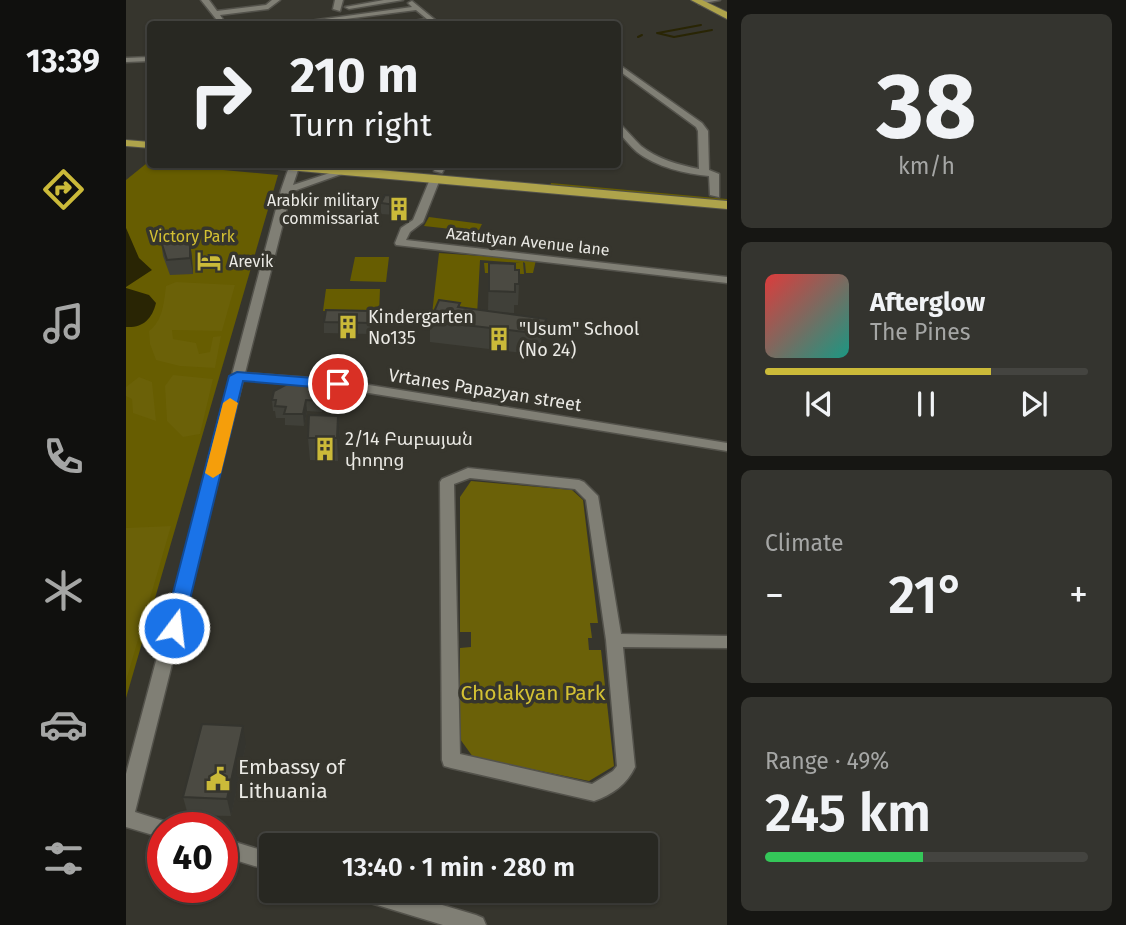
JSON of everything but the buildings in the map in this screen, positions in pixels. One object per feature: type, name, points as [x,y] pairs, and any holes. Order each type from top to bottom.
[{"type":"main road","points":[[700,1],[727,16]]},
{"type":"main road","points":[[126,143],[147,145]]},
{"type":"main road","points":[[126,152],[147,155]]},
{"type":"main road","points":[[315,168],[439,172],[721,195]]},
{"type":"main road","points":[[404,168],[727,205]]},
{"type":"street","points":[[205,0],[221,21]]},
{"type":"street","points":[[215,13],[268,7],[276,0]]},
{"type":"street","points":[[337,9],[339,0]]},
{"type":"street","points":[[304,21],[304,15],[399,0]]},
{"type":"street","points":[[408,0],[430,21]]},
{"type":"street","points":[[700,1],[716,0]]},
{"type":"street","points":[[319,21],[418,8]]},
{"type":"street","points":[[126,60],[147,58]]},
{"type":"street","points":[[621,68],[696,121],[702,131],[704,173]]},
{"type":"street","points":[[621,129],[633,144],[659,160],[679,168],[714,174],[721,195]]},
{"type":"street","points":[[126,810],[237,376],[286,190],[294,168]]},
{"type":"street","points":[[286,190],[345,171]]},
{"type":"street","name":"Azatutyan Avenue lane","points":[[439,172],[418,222],[405,230],[400,243],[727,280]]},
{"type":"street","name":"Vrtanes Papazyan street","points":[[237,376],[338,384],[727,447]]},
{"type":"street","points":[[468,472],[579,485],[593,499],[614,640],[626,767],[620,777],[594,793],[451,760],[447,482],[468,472]]},
{"type":"street","points":[[614,640],[727,642]]},
{"type":"street","points":[[126,818],[147,824]]},
{"type":"street","points":[[238,852],[259,858]]},
{"type":"street","points":[[404,903],[476,925]]},
{"type":"green space","name":"Victory Park","points":[[147,163],[147,168],[202,168],[278,175],[126,698],[126,180]]},
{"type":"green space","points":[[551,183],[727,199],[727,202],[550,186]]},
{"type":"green space","points":[[429,217],[482,224],[478,232],[424,226]]},
{"type":"green space","points":[[439,253],[536,260],[533,273],[526,273],[523,262],[524,274],[485,273],[484,263],[521,263],[480,260],[477,315],[432,314]]},
{"type":"green space","points":[[355,257],[389,257],[386,282],[350,281]]},
{"type":"green space","points":[[176,282],[235,285],[222,331],[172,330],[173,339],[196,343],[199,354],[210,352],[213,337],[221,336],[215,368],[180,366],[156,360],[149,331],[160,316],[166,286]]},
{"type":"green space","points":[[326,289],[380,289],[379,313],[323,311]]},
{"type":"green space","points":[[173,375],[213,379],[200,434],[183,437],[167,421],[165,386]]},
{"type":"green space","points":[[139,377],[152,382],[156,421],[133,413],[132,399],[126,396],[126,387]]},
{"type":"green space","name":"Cholakyan Park","points":[[471,481],[572,490],[583,500],[598,623],[590,623],[592,638],[588,638],[589,650],[601,650],[614,766],[589,781],[473,757],[460,739],[460,648],[471,647],[471,632],[460,632],[460,497]]},
{"type":"green space","points":[[171,526],[126,681],[126,528]]},
{"type":"shaded area","points":[[126,228],[139,258],[152,270],[126,287]]},
{"type":"shaded area","points":[[126,288],[149,295],[156,303],[149,318],[137,326],[126,327]]},
{"type":"waterway","points":[[658,33],[701,25]]},
{"type":"waterway","points":[[657,33],[674,37],[712,30]]},
{"type":"waterway","points":[[638,37],[642,35]]},
{"type":"slow traffic","points":[[213,473],[230,403]]},
{"type":"place","name":"Arabkir military commissariat","points":[[399,209]]},
{"type":"place","name":"Arevik","points":[[209,261]]},
{"type":"place","name":"Kindergarten No135","points":[[348,327]]},
{"type":"place","name":"\"Usum\" School (No 24)","points":[[499,339]]},
{"type":"place","name":"2/14 Բաբայան փողոց","points":[[325,449]]},
{"type":"place","name":"Embassy of Lithuania","points":[[218,779]]},
{"type":"route","points":[[174,628],[237,376],[338,384]]}]
